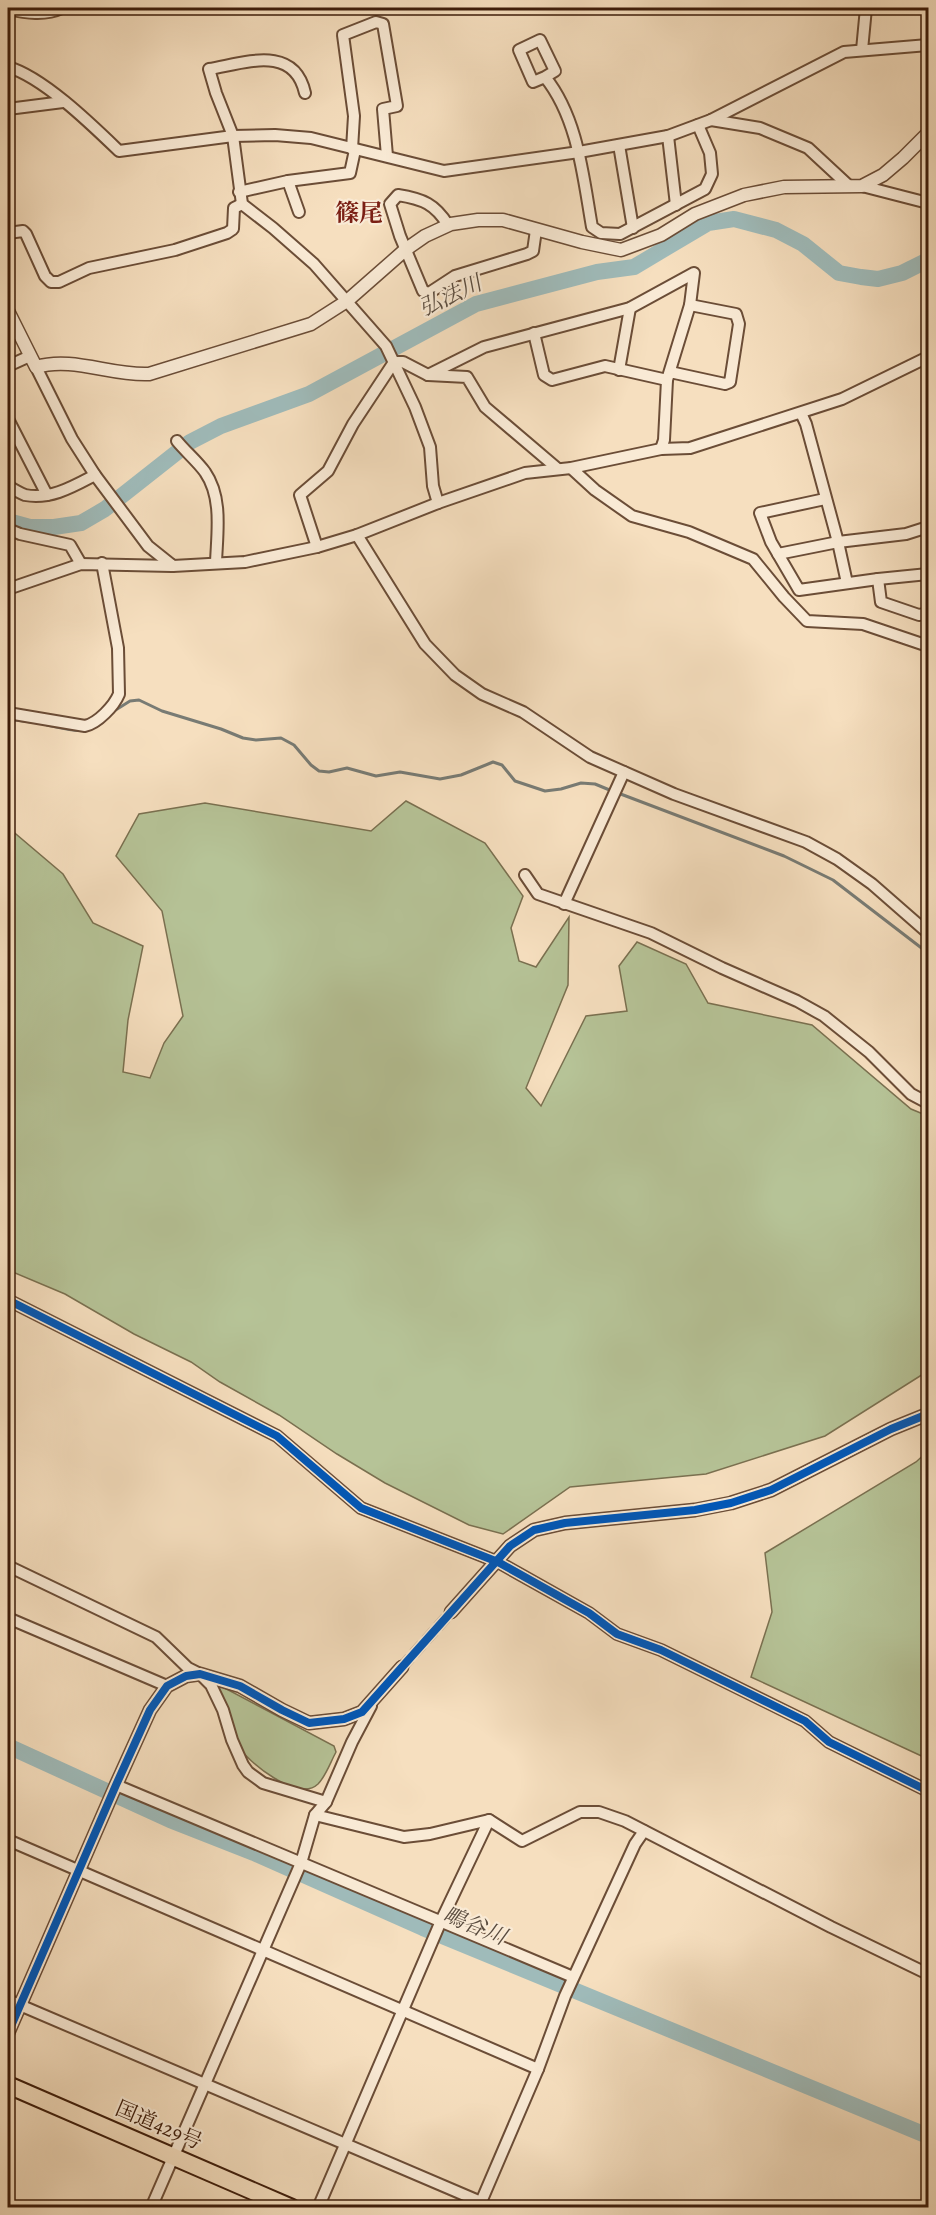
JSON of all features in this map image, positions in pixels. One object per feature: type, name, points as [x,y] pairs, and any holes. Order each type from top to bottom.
[{"type":"highway","name":"国道429号","points":[[8,2085],[292,2208]]},
{"type":"street","points":[[8,9],[28,13],[53,12],[62,8]]},
{"type":"street","points":[[862,50],[866,8]]},
{"type":"street","points":[[239,192],[288,181],[350,173],[354,116],[343,35],[376,22],[383,24],[397,106],[383,109],[387,156]]},
{"type":"street","points":[[8,67],[20,70],[52,92],[119,151],[233,136],[275,135],[311,138],[444,171],[579,152],[668,136],[711,120],[844,52],[928,45]]},
{"type":"street","points":[[305,93],[303,84],[292,67],[269,59],[209,69],[233,136],[242,204],[314,264],[386,346],[415,406],[430,447],[433,486],[438,503]]},
{"type":"street","points":[[545,77],[562,105],[579,152],[592,227],[601,233],[620,234],[705,189],[712,174],[710,153],[698,125]]},
{"type":"street","points":[[8,109],[63,102]]},
{"type":"street","points":[[711,120],[760,128],[808,148],[856,186]]},
{"type":"street","points":[[856,186],[883,175],[928,133]]},
{"type":"street","points":[[668,136],[676,205]]},
{"type":"street","points":[[619,145],[633,228]]},
{"type":"street","points":[[288,181],[299,213]]},
{"type":"street","points":[[8,366],[33,361],[97,367],[133,375],[149,374],[311,324],[347,301],[405,250],[425,236],[448,225],[478,220],[503,220],[621,250],[661,235],[695,214],[744,195],[784,187],[856,186],[928,203]]},
{"type":"street","points":[[448,225],[439,211],[418,198],[398,195],[390,204],[405,250],[423,291],[429,293],[455,276],[533,251],[536,230]]},
{"type":"street","points":[[8,233],[23,231],[45,276],[51,282],[59,282],[89,268],[175,250],[233,230],[234,208],[242,204]]},
{"type":"street","points":[[428,375],[484,347],[630,308],[694,273],[690,305],[668,376],[664,440],[661,450]]},
{"type":"street","points":[[534,333],[544,375],[552,380],[605,366],[619,370],[724,384],[730,382],[739,324],[735,314],[690,305]]},
{"type":"street","points":[[619,370],[630,308]]},
{"type":"street","points":[[8,311],[72,439],[95,475],[148,546],[173,566]]},
{"type":"street","points":[[8,589],[81,564],[173,566],[245,562],[317,547],[357,536],[438,503],[525,473],[571,468],[661,450],[690,448],[842,399],[928,357]]},
{"type":"street","points":[[393,360],[403,362],[428,375],[467,376],[485,407],[558,469]]},
{"type":"street","points":[[317,547],[300,495],[328,471],[353,424],[393,360]]},
{"type":"street","points":[[801,413],[838,542],[847,583]]},
{"type":"street","points":[[8,419],[47,495]]},
{"type":"street","points":[[177,441],[204,470],[215,489],[218,519],[216,563]]},
{"type":"street","points":[[571,468],[595,490],[632,516],[689,532],[753,559],[807,621],[863,624],[928,646]]},
{"type":"street","points":[[8,486],[26,495],[47,495],[63,492],[95,475]]},
{"type":"street","points":[[825,498],[760,513],[771,542],[799,590],[928,574]]},
{"type":"street","points":[[778,554],[838,542],[906,534],[928,527]]},
{"type":"street","points":[[8,529],[20,534],[70,544],[81,564]]},
{"type":"street","points":[[357,536],[425,644],[455,675],[482,694],[523,712],[590,757],[674,794],[806,842],[837,859],[872,884],[928,933]]},
{"type":"street","points":[[8,713],[43,717],[86,726],[97,721],[117,699],[119,694],[118,648],[102,563]]},
{"type":"street","points":[[878,579],[881,602],[919,615],[928,613]]},
{"type":"street","points":[[564,904],[624,772]]},
{"type":"street","points":[[525,875],[538,894],[651,933],[797,1001],[824,1016],[869,1052],[911,1094],[928,1103]]},
{"type":"street","points":[[8,1300],[277,1436],[361,1508],[498,1562],[590,1613],[617,1634],[661,1650],[805,1721],[829,1742],[928,1791]]},
{"type":"street","points":[[451,1612],[510,1546],[534,1530],[565,1522],[695,1510],[731,1503],[771,1490],[891,1429],[928,1414]]},
{"type":"street","points":[[8,1566],[156,1637],[188,1668],[240,1686],[309,1723],[344,1719],[362,1712],[402,1667]]},
{"type":"street","points":[[8,1618],[167,1686]]},
{"type":"street","points":[[8,2033],[150,1710],[167,1686],[186,1676],[200,1674]]},
{"type":"street","points":[[200,1674],[211,1685],[232,1740],[249,1772],[263,1783],[326,1802]]},
{"type":"street","points":[[151,2208],[301,1863],[315,1815],[326,1802],[352,1742],[376,1698]]},
{"type":"street","points":[[116,1785],[573,1977]]},
{"type":"street","points":[[315,1815],[404,1837],[430,1834],[489,1820],[522,1841],[580,1812],[599,1812],[644,1831],[831,1928],[928,1974]]},
{"type":"street","points":[[318,2208],[441,1921],[489,1820]]},
{"type":"street","points":[[8,2000],[481,2205],[538,2069],[573,1977],[635,1844],[644,1831]]},
{"type":"street","points":[[8,1840],[538,2069]]},
{"type":"green space","points":[[406,801],[485,843],[523,896],[511,928],[519,961],[536,967],[569,917],[568,985],[526,1088],[541,1106],[586,1016],[627,1011],[619,966],[637,942],[686,964],[708,1003],[812,1025],[911,1109],[928,1116],[928,1371],[825,1436],[706,1474],[570,1487],[503,1534],[469,1525],[385,1483],[191,1362],[134,1334],[65,1294],[8,1270],[8,1144],[10,1144],[8,1140],[8,831],[10,829],[63,874],[93,923],[143,946],[128,1020],[123,1072],[150,1078],[164,1043],[183,1016],[162,911],[116,856],[139,814],[205,803],[371,831]]},
{"type":"green space","points":[[928,1451],[928,1759],[751,1677],[772,1612],[765,1553],[916,1462]]},
{"type":"green space","points":[[219,1685],[334,1746],[336,1752],[321,1781],[309,1788],[298,1788],[274,1778],[251,1761],[237,1745],[228,1724],[216,1688]]},
{"type":"waterway","name":"弘法川","points":[[8,521],[30,527],[54,527],[81,523],[105,509],[190,442],[221,426],[309,394],[476,304],[597,272],[634,267],[708,223],[734,219],[776,230],[803,244],[839,273],[861,277],[878,279],[902,273],[928,260]]},
{"type":"waterway","points":[[114,711],[130,701],[139,700],[162,711],[243,738],[256,740],[281,738],[294,745],[319,771],[329,772],[347,768],[376,776],[400,772],[440,779],[461,775],[493,762],[502,765],[515,781],[545,791],[581,783],[595,784],[612,791]]},
{"type":"waterway","points":[[8,719],[31,722]]},
{"type":"waterway","points":[[47,725],[70,730],[84,730],[92,729],[105,720]]},
{"type":"waterway","points":[[618,793],[784,856],[833,880],[928,953]]},
{"type":"waterway","name":"鴫谷川","points":[[8,1746],[170,1820],[254,1853],[423,1928],[928,2136]]},
{"type":"tunnel","points":[[402,1667],[451,1612]]},
{"type":"cycle path","points":[[8,1300],[277,1436],[361,1508],[498,1562],[589,1613],[617,1634],[661,1650],[805,1721],[829,1742],[928,1791]]},
{"type":"cycle path","points":[[8,2033],[150,1710],[167,1686],[186,1676],[200,1674],[240,1686],[309,1723],[344,1719],[362,1712],[510,1546],[534,1530],[565,1523],[695,1510],[731,1503],[771,1490],[891,1429],[928,1414]]},
{"type":"district","name":"篠尾","points":[[359,213]]}]
